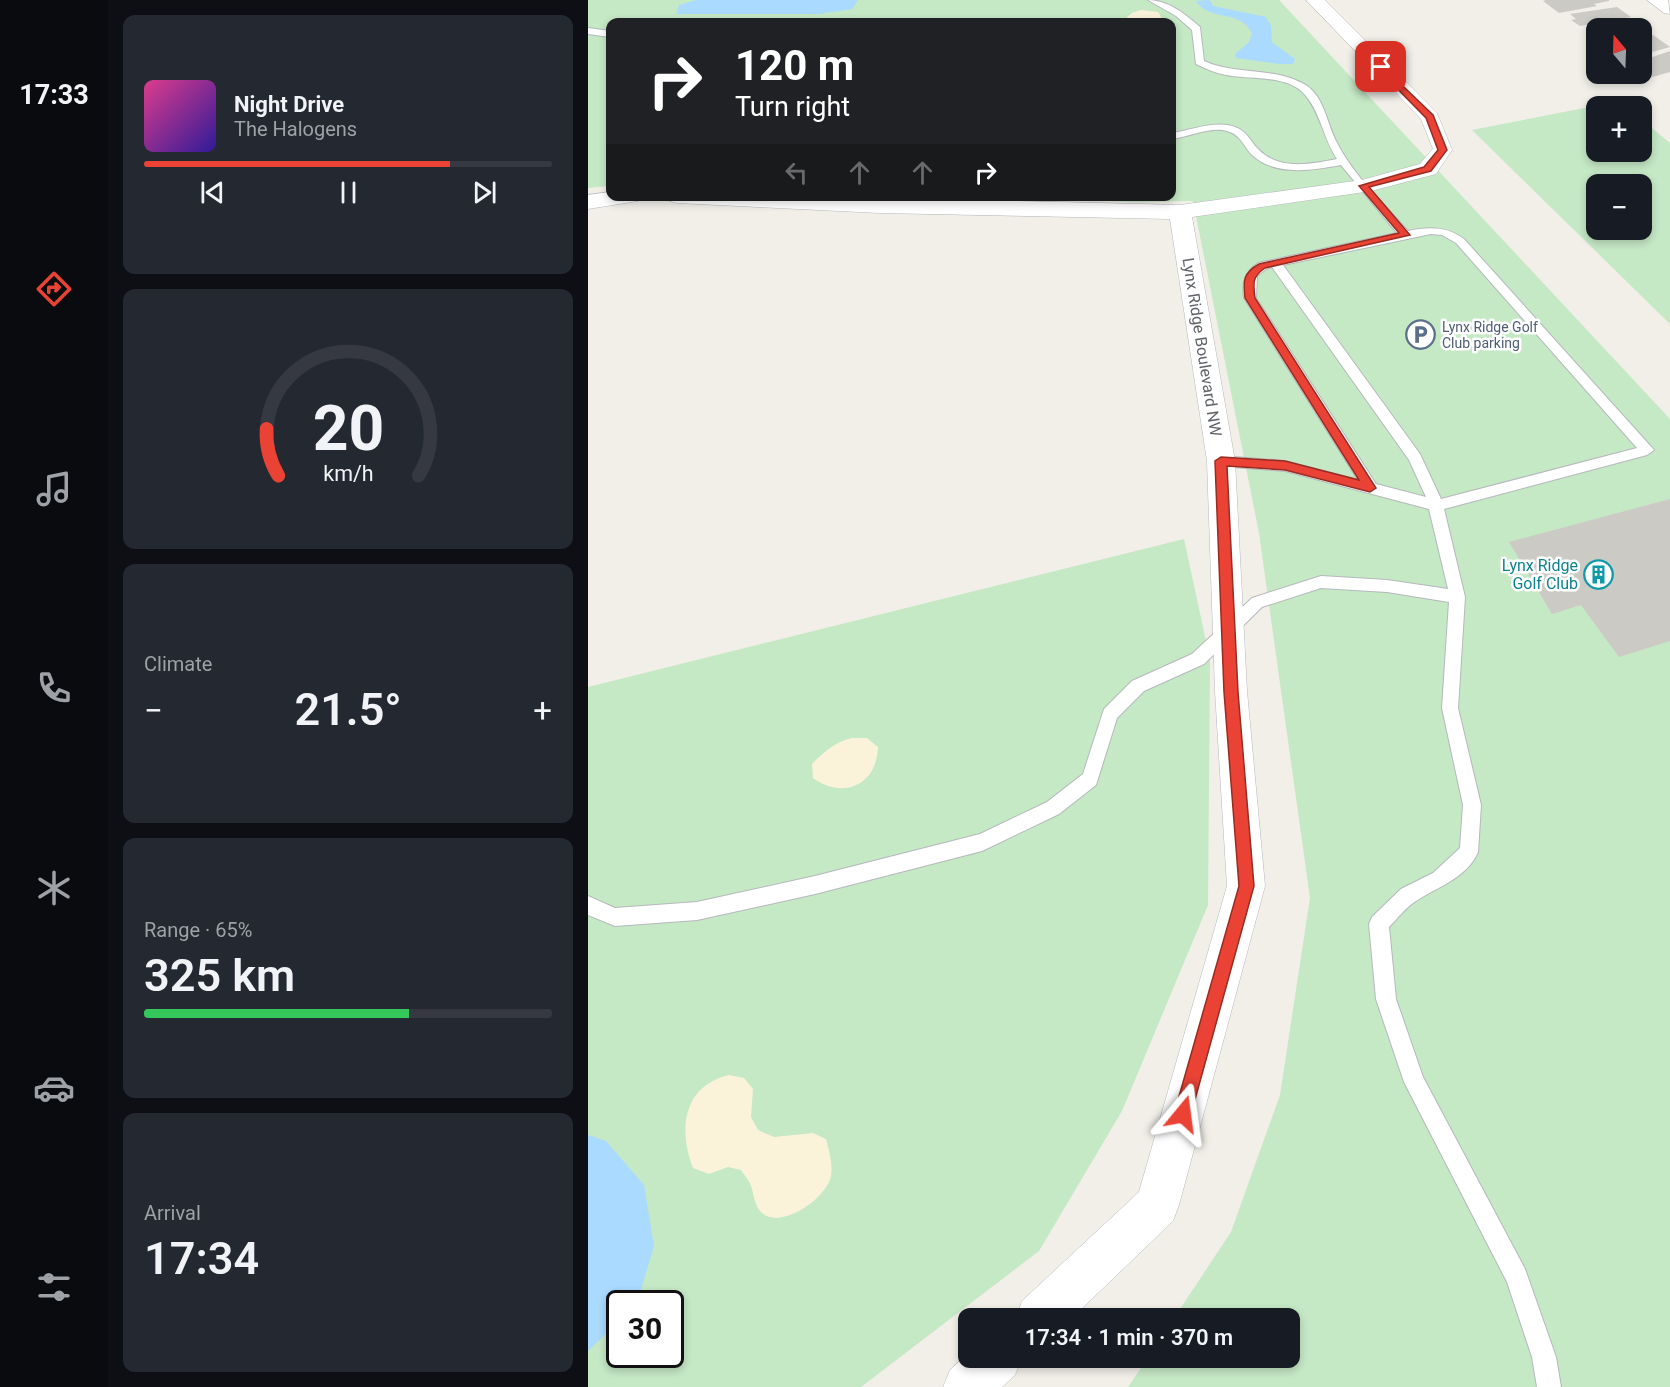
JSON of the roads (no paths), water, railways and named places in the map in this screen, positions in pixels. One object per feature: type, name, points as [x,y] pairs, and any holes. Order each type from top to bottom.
[{"type":"street","points":[[778,201],[880,206],[1180,212],[1363,186],[1428,169],[1442,150],[1430,117],[1315,0]]},
{"type":"street","points":[[1656,0],[1670,9]]},
{"type":"street","points":[[588,202],[606,199]]},
{"type":"street","name":"Lynx Ridge Boulevard NW","points":[[1049,1308],[1157,1205],[1246,886],[1229,629],[1221,461],[1180,212]]},
{"type":"street","points":[[967,1387],[987,1368]]},
{"type":"lane","points":[[1152,0],[1179,14],[1197,29],[1199,62],[1214,71],[1279,79],[1301,86],[1317,100],[1320,118],[1343,161],[1405,235]]},
{"type":"lane","points":[[588,31],[606,33]]},
{"type":"lane","points":[[1176,135],[1191,130],[1217,127],[1233,129],[1245,137],[1255,152],[1267,162],[1287,167],[1312,167],[1343,161]]},
{"type":"lane","points":[[1221,461],[1285,466],[1435,505],[1455,502],[1647,450],[1460,241],[1452,235],[1437,230],[1405,235],[1262,266],[1252,272],[1248,279],[1250,298],[1370,488]]},
{"type":"lane","points":[[1275,263],[1415,458],[1432,491],[1457,597],[1450,708],[1472,805],[1469,852],[1440,879],[1408,895],[1379,924],[1386,999],[1414,1082],[1517,1277],[1544,1357],[1549,1387]]},
{"type":"lane","points":[[588,905],[615,917],[697,911],[815,885],[982,842],[1053,808],[1090,779],[1110,714],[1138,686],[1198,659],[1257,602],[1321,582],[1387,586],[1457,597]]},
{"type":"water","points":[[696,0],[858,0],[852,9],[820,14],[676,14],[679,5]]},
{"type":"water","points":[[1210,0],[1213,6],[1266,17],[1271,26],[1272,42],[1295,59],[1293,64],[1236,58],[1235,54],[1249,42],[1252,33],[1240,21],[1209,11],[1196,1]]},
{"type":"water","points":[[588,1135],[606,1141],[644,1185],[654,1246],[641,1290],[606,1290],[606,1334],[588,1351]]},
{"type":"place","name":"Lynx Ridge Golf Club parking","points":[[1421,335]]},
{"type":"place","name":"Lynx Ridge Golf Club","points":[[1599,574]]}]
